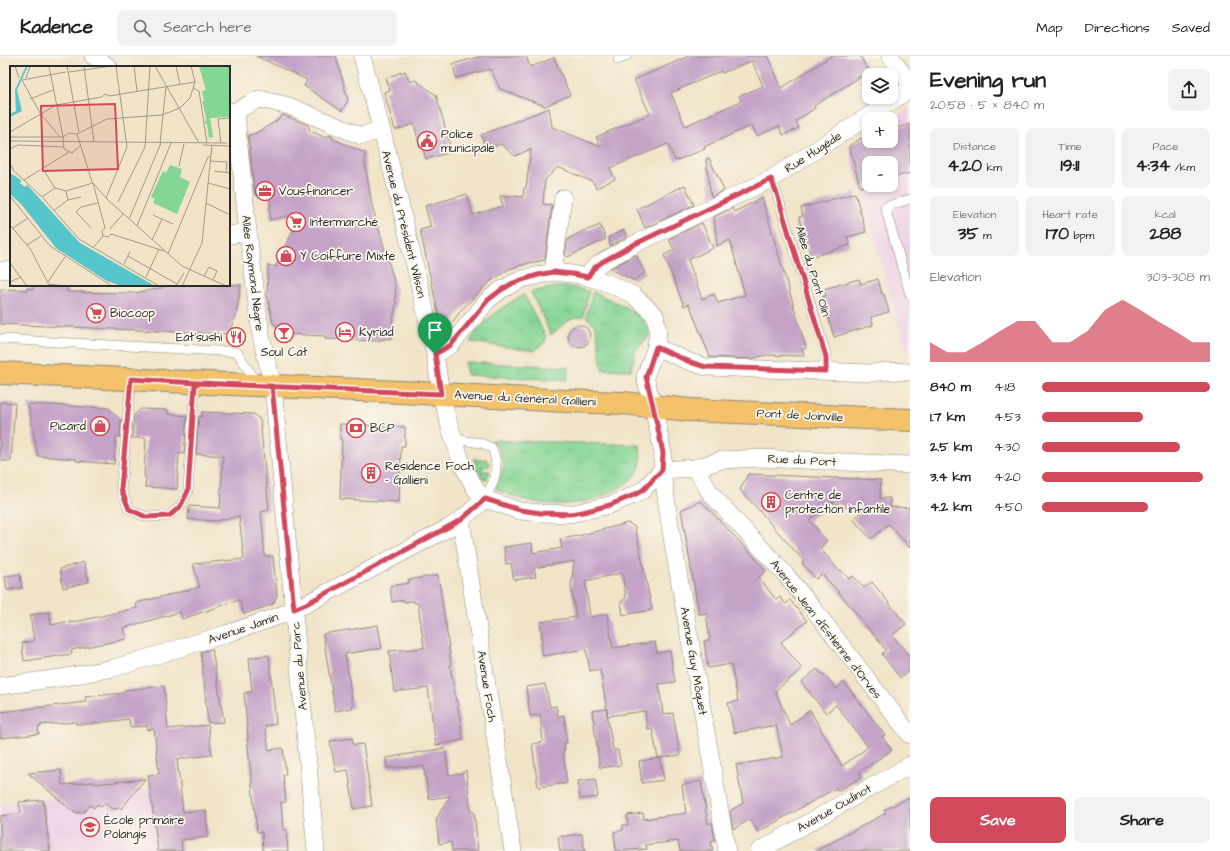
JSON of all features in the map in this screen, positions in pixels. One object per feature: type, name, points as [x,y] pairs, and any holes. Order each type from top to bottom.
[{"type":"main road","name":"Avenue du Général Gallieni","points":[[0,373],[441,394],[653,406],[690,410]]},
{"type":"main road","name":"Pont de Joinville","points":[[690,410],[910,420]]},
{"type":"street","points":[[93,56],[108,66]]},
{"type":"street","name":"Avenue du Président Wilson","points":[[362,56],[420,287],[435,354],[441,394],[453,439],[468,478],[476,490],[485,499]]},
{"type":"street","points":[[890,56],[910,84]]},
{"type":"street","name":"Rue Hugède","points":[[588,277],[593,269],[602,262],[635,244],[771,179],[910,88]]},
{"type":"street","points":[[233,111],[259,99],[289,106],[360,136],[381,130]]},
{"type":"street","name":"Allée Raymond Nègre","points":[[233,111],[238,137],[266,386]]},
{"type":"street","points":[[435,354],[451,345],[488,300],[501,290],[522,280],[553,272],[563,198]]},
{"type":"street","points":[[230,235],[248,232]]},
{"type":"street","name":"Avenue Guy Môquet","points":[[553,272],[588,277],[608,283],[633,295],[655,315],[658,331],[656,347],[646,377],[663,453],[662,470],[669,519],[727,851]]},
{"type":"street","points":[[656,347],[684,360],[706,367],[871,373],[887,371],[910,372]]},
{"type":"street","name":"Avenue du Parc","points":[[266,386],[294,609],[316,851]]},
{"type":"street","name":"Rue du Port","points":[[662,470],[695,468],[722,460],[759,458],[910,465]]},
{"type":"street","name":"Avenue Jean d'Estienne d'Orves","points":[[695,468],[711,494],[786,575],[808,602],[910,735]]},
{"type":"street","points":[[485,499],[520,510],[541,513],[564,514],[583,512],[610,505],[634,495],[643,490],[662,470]]},
{"type":"street","name":"Avenue Jamin","points":[[0,686],[60,678],[114,668],[226,634],[279,616],[306,604],[461,520],[485,499]]},
{"type":"street","name":"Avenue Foch","points":[[461,520],[513,851]]},
{"type":"street","name":"Avenue Oudinot","points":[[759,851],[910,765]]},
{"type":"lane","name":"Allée du Pont Olin","points":[[771,179],[777,194],[826,357],[826,371]]},
{"type":"lane","points":[[910,199],[886,207],[910,294]]},
{"type":"lane","points":[[0,339],[237,352],[266,386]]},
{"type":"lane","points":[[131,379],[121,489],[129,509],[146,517],[169,516],[180,507],[188,491],[195,383]]},
{"type":"lane","points":[[453,439],[481,443],[492,448],[496,457],[496,464],[492,487],[485,499]]},
{"type":"shaded area","points":[[910,108],[910,361],[909,361],[849,146],[862,138],[862,148],[898,148],[898,116]]},
{"type":"shaded area","name":"École primaire Polangis","points":[[174,787],[182,851],[0,851],[0,804]]},
{"type":"green space","points":[[556,287],[570,287],[589,291],[583,317],[570,320],[551,335],[531,292]]},
{"type":"green space","points":[[593,292],[624,306],[641,318],[650,330],[648,337],[636,350],[631,370],[602,369],[595,325],[586,317]]},
{"type":"green space","points":[[524,295],[546,337],[545,342],[534,351],[470,342],[486,321],[508,304]]},
{"type":"green space","points":[[465,362],[569,367],[567,380],[467,375]]},
{"type":"green space","points":[[491,440],[640,445],[641,464],[634,477],[606,495],[570,504],[546,504],[508,495],[496,488],[504,466],[499,449]]},
{"type":"green space","points":[[474,458],[478,460],[486,459],[489,462],[490,466],[482,467],[482,471],[490,471],[486,481],[476,471]]},
{"type":"building","points":[[256,56],[336,56],[348,100],[342,111],[304,86],[307,80]]},
{"type":"building","points":[[482,56],[526,56],[530,67],[554,58],[570,95],[545,106],[500,89],[491,69],[456,78],[453,64]]},
{"type":"building","points":[[689,56],[767,56],[782,88],[831,56],[860,56],[867,68],[862,68],[862,75],[814,106],[815,108],[796,121],[799,128],[783,135],[779,126],[757,136],[752,125],[704,147],[705,149],[675,161],[668,144],[610,168],[615,179],[596,188],[593,182],[558,167],[545,180],[543,204],[552,205],[545,260],[509,269],[491,281],[462,309],[443,335],[420,230],[431,227],[425,206],[467,194],[473,215],[503,206],[500,196],[523,197],[524,188],[526,188],[531,149],[515,156],[501,144],[487,150],[481,135],[549,108],[552,127],[601,147],[596,137],[650,114],[634,80]],"holes":[[[752,61],[763,86],[739,96],[741,101],[685,126],[671,93],[721,71],[722,73]]]},
{"type":"building","points":[[405,71],[410,82],[415,80],[436,95],[452,152],[426,159],[422,147],[420,147],[414,124],[395,130],[384,92],[390,90],[386,78]]},
{"type":"building","points":[[283,115],[308,125],[310,131],[324,137],[331,135],[333,139],[365,153],[365,163],[372,206],[395,284],[396,305],[392,324],[392,338],[374,341],[325,339],[325,336],[287,334],[273,323],[267,296],[268,265],[276,267],[301,213],[270,220],[270,195],[255,194],[248,135],[254,134],[275,122]]},
{"type":"building","points":[[910,124],[910,173],[898,176],[898,156],[862,156],[862,186],[860,187],[849,146],[862,138],[862,148],[898,148],[898,128]]},
{"type":"building","points":[[709,158],[724,190],[711,197],[706,159]]},
{"type":"building","points":[[685,185],[694,205],[645,228],[637,209]]},
{"type":"building","points":[[855,193],[866,232],[847,237],[850,245],[811,257],[799,217],[803,216],[801,208]]},
{"type":"building","points":[[762,198],[806,348],[802,349],[804,356],[766,355],[751,359],[710,357],[689,304],[684,306],[664,255],[674,250],[669,239],[702,223],[713,248],[688,260],[702,299],[714,294],[718,303],[745,295],[730,240],[717,246],[714,217],[732,208],[734,212]]},
{"type":"building","points":[[600,225],[606,239],[568,257],[565,255],[568,239],[587,229],[588,230]]},
{"type":"building","points":[[624,230],[627,237],[610,246],[609,237]]},
{"type":"building","points":[[636,255],[645,273],[633,280],[611,269],[611,268]]},
{"type":"building","points":[[859,279],[861,284],[878,279],[889,312],[871,317],[873,325],[834,337],[822,297],[826,296],[824,289]]},
{"type":"building","points":[[241,285],[236,316],[228,334],[0,324],[0,289],[33,289],[33,286],[67,286],[67,292],[134,293],[166,286]]},
{"type":"building","points":[[579,325],[587,328],[590,336],[587,344],[579,347],[571,344],[568,336],[571,328]]},
{"type":"building","points":[[0,402],[15,403],[11,461],[0,461]]},
{"type":"building","points":[[28,404],[108,408],[121,420],[120,437],[116,437],[114,464],[38,456]]},
{"type":"building","points":[[141,409],[168,410],[168,414],[187,416],[184,454],[179,453],[177,489],[145,487],[146,478],[144,477],[146,438],[132,438],[134,415]]},
{"type":"building","points":[[202,412],[254,414],[260,420],[269,510],[261,512],[265,556],[273,556],[277,596],[273,604],[244,614],[239,600],[182,619],[180,612],[123,628],[126,639],[71,650],[72,654],[24,661],[22,643],[34,641],[30,615],[49,612],[51,625],[70,621],[70,623],[137,608],[136,603],[200,587],[193,564],[244,559],[239,516],[216,521],[188,519],[189,506],[220,508],[223,456],[196,454],[199,416],[202,417]]},
{"type":"building","name":"Résidence Foch - Gallieni","points":[[340,424],[405,427],[405,446],[401,446],[399,502],[340,499],[342,440],[340,439]]},
{"type":"building","points":[[748,474],[881,480],[880,498],[890,498],[890,507],[910,508],[910,548],[889,524],[871,539],[853,519],[861,513],[832,502],[809,520],[827,541],[820,548],[839,571],[841,570],[849,579],[853,576],[864,588],[872,582],[906,624],[892,635],[910,657],[910,670],[900,678],[882,654],[886,650],[841,595],[822,574],[816,579],[802,563],[804,561],[740,490]]},
{"type":"building","points":[[701,501],[766,571],[759,577],[776,600],[780,597],[786,604],[790,600],[807,621],[781,642],[802,669],[775,691],[790,725],[810,710],[842,766],[868,747],[836,705],[826,713],[801,682],[817,669],[823,675],[824,674],[836,689],[844,682],[885,735],[882,737],[892,750],[859,772],[862,777],[838,791],[836,788],[758,832],[751,819],[733,829],[730,811],[743,803],[736,765],[783,757],[776,725],[734,733],[728,703],[738,701],[731,664],[708,668],[704,641],[710,640],[706,613],[699,614],[681,510]]},
{"type":"building","points":[[628,523],[635,527],[652,610],[623,615],[621,602],[626,598],[622,573],[585,581],[590,617],[607,614],[613,648],[655,642],[657,653],[670,651],[675,682],[659,684],[663,714],[673,713],[680,755],[658,758],[652,728],[647,729],[645,711],[608,716],[600,669],[590,671],[586,649],[543,656],[541,643],[543,642],[540,622],[576,617],[571,588],[574,561],[534,568],[536,577],[514,580],[511,563],[506,564],[504,547],[532,543],[533,553],[562,548],[560,539],[578,536]]},
{"type":"building","points":[[84,562],[89,582],[63,588],[60,569]]},
{"type":"building","points":[[20,574],[22,588],[7,590],[5,576]]},
{"type":"building","points":[[438,575],[447,633],[450,666],[463,740],[436,745],[428,688],[394,692],[389,651],[424,648],[418,603],[414,603],[414,601],[404,602],[404,600],[392,602],[390,586],[409,583],[408,580]]},
{"type":"building","points":[[378,625],[382,648],[345,654],[353,708],[335,711],[323,634]]},
{"type":"building","points":[[212,649],[224,722],[208,723],[201,652]]},
{"type":"building","points":[[269,655],[276,724],[265,726],[269,750],[283,748],[286,775],[283,775],[286,802],[281,802],[283,830],[286,829],[288,851],[263,851],[262,832],[257,832],[247,738],[244,693],[252,692],[249,658]]},
{"type":"building","points":[[545,684],[550,707],[556,706],[558,716],[564,715],[567,743],[564,743],[565,750],[563,750],[567,783],[538,787],[532,744],[543,742],[540,715],[530,716],[526,687]]},
{"type":"building","points":[[164,686],[168,729],[208,725],[212,755],[177,759],[183,812],[206,810],[208,837],[181,840],[182,851],[158,851],[148,775],[159,774],[154,729],[148,730],[147,726],[130,727],[129,719],[89,724],[76,724],[76,722],[40,725],[41,727],[38,728],[39,734],[0,738],[0,712],[86,702],[85,697],[124,693],[124,690]]},
{"type":"building","points":[[606,709],[613,750],[618,750],[621,765],[600,768],[592,711]]},
{"type":"building","points":[[352,738],[353,745],[363,744],[372,806],[354,809],[348,770],[336,772],[330,741]]},
{"type":"building","points":[[445,748],[449,775],[463,773],[466,770],[471,812],[474,812],[478,851],[452,851],[451,842],[439,844],[436,819],[450,796],[429,799],[424,766],[387,768],[386,758]]},
{"type":"building","points":[[660,758],[664,780],[642,783],[639,761]]},
{"type":"building","points":[[61,770],[62,785],[95,782],[95,784],[145,779],[122,808],[112,809],[105,803],[101,807],[97,804],[94,808],[90,805],[84,812],[75,813],[28,773]]},
{"type":"building","points":[[595,779],[598,797],[580,799],[578,781]]},
{"type":"building","points":[[701,781],[708,824],[712,822],[715,840],[711,842],[713,851],[680,851],[678,841],[646,845],[647,849],[616,851],[614,832],[623,830],[623,825],[628,825],[627,815],[643,813],[644,819],[686,813],[682,785]]},
{"type":"building","points":[[910,797],[910,851],[816,851],[886,813],[884,810]]},
{"type":"building","points":[[43,800],[50,851],[0,851],[0,816],[21,813],[19,802]]},
{"type":"building","points":[[582,834],[585,851],[560,851],[558,837]]},
{"type":"place","name":"Police municipale","points":[[427,141]]},
{"type":"place","name":"Vousfinancer","points":[[265,191]]},
{"type":"place","name":"Intermarché","points":[[296,222]]},
{"type":"place","name":"Y Coiffure Mixte","points":[[286,256]]},
{"type":"place","name":"Biocoop","points":[[96,313]]},
{"type":"place","name":"Kyriad","points":[[345,332]]},
{"type":"place","name":"Soul Cat","points":[[284,333]]},
{"type":"place","name":"Eat'sushi","points":[[236,337]]},
{"type":"place","name":"Picard","points":[[100,426]]},
{"type":"place","name":"BCP","points":[[356,428]]},
{"type":"place","name":"Résidence Foch - Gallieni","points":[[371,473]]},
{"type":"place","name":"Centre de protection infantile","points":[[771,502]]},
{"type":"place","name":"École primaire Polangis","points":[[90,827]]},
{"type":"route","points":[[435,354],[441,394],[195,383],[188,491],[180,507],[169,516],[146,517],[129,509],[121,489],[131,379],[272,386],[294,609],[450,527],[461,520],[485,499],[520,510],[541,513],[570,514],[610,505],[643,490],[662,470],[663,453],[646,377],[656,347],[690,362],[706,367],[826,371],[826,357],[777,194],[771,179],[635,244],[602,262],[593,269],[588,277],[553,272],[513,283],[488,300],[451,345],[435,354]]}]
